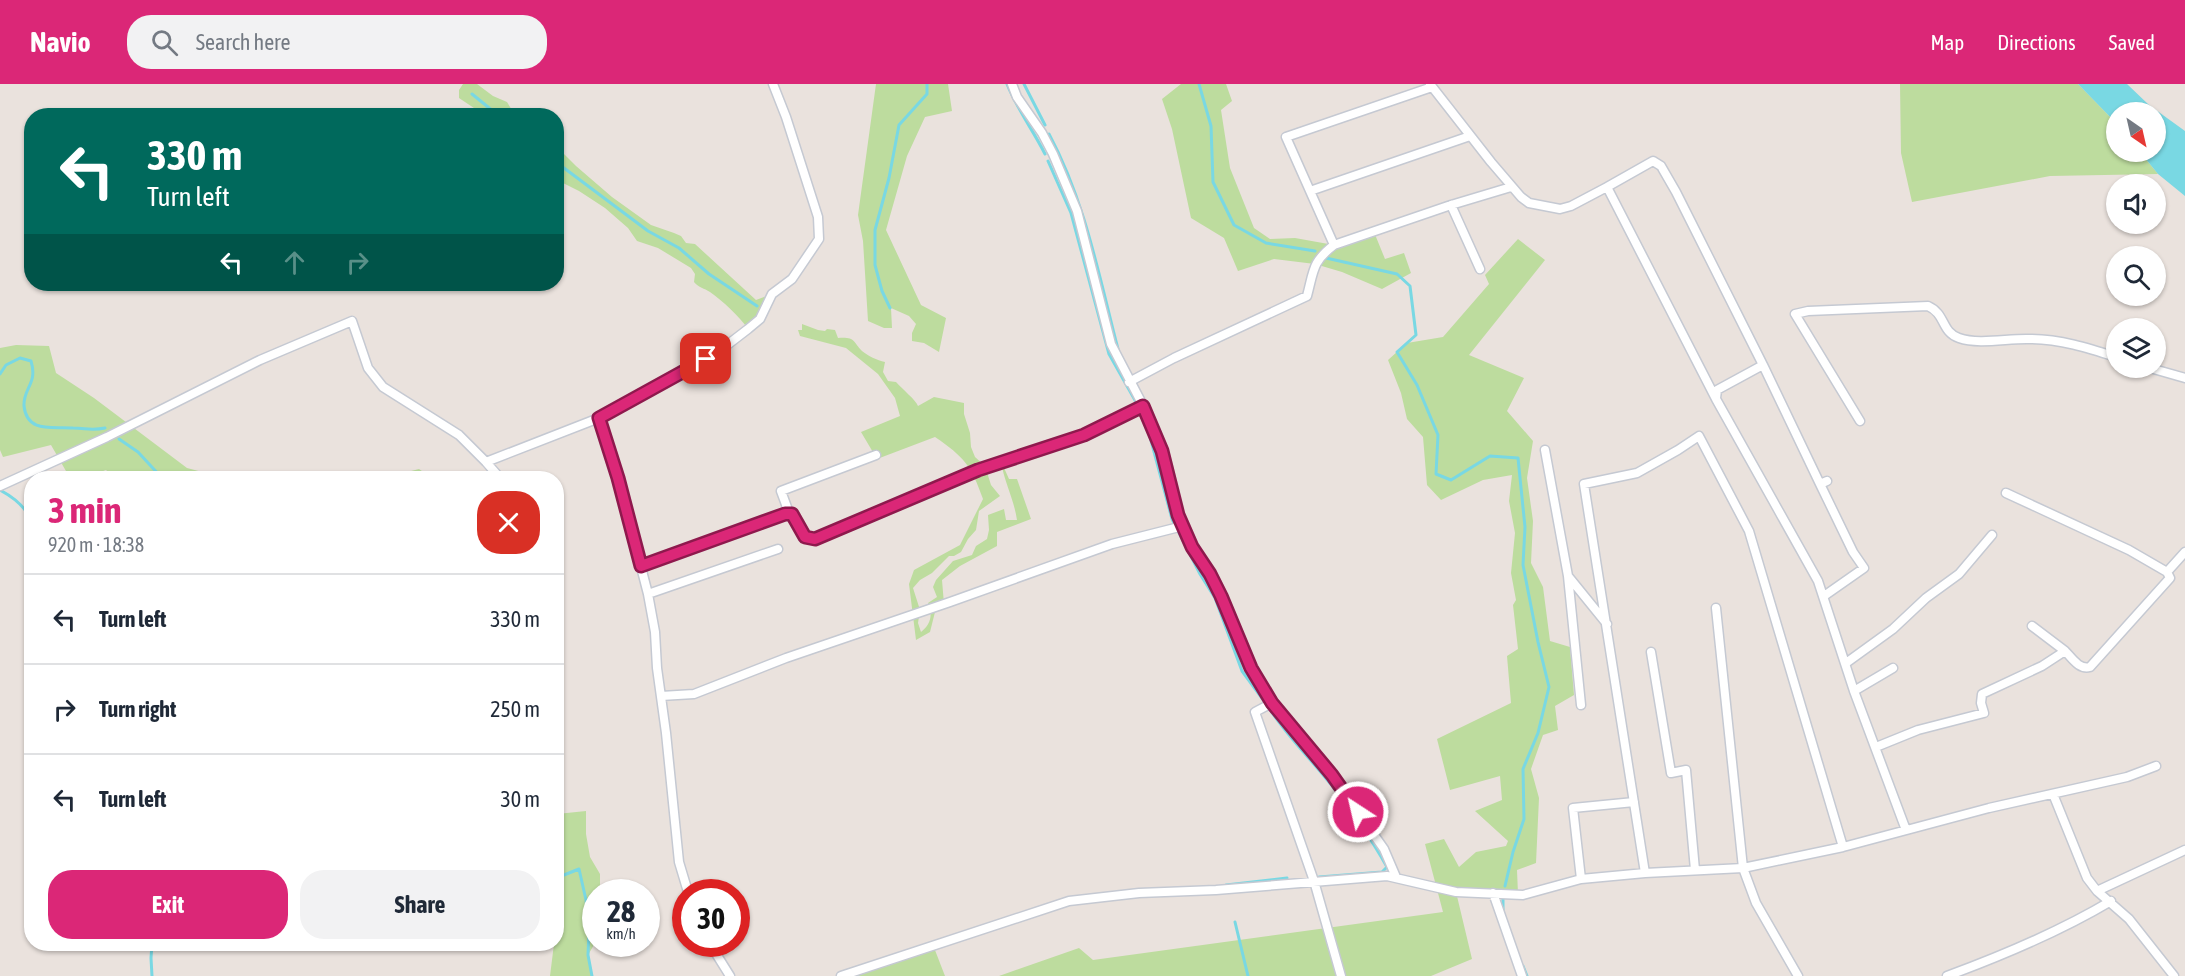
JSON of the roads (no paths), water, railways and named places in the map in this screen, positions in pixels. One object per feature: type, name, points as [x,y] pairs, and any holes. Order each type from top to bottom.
[{"type":"street","points":[[486,462],[599,418],[722,349],[760,319],[771,294],[792,279],[819,240],[818,217],[773,84]]},
{"type":"street","points":[[1012,84],[1017,97],[1049,147],[1077,211],[1111,344],[1143,406],[1162,451],[1178,515],[1192,547],[1210,574],[1251,668],[1272,703],[1332,775],[1384,849],[1396,877]]},
{"type":"street","points":[[1334,245],[1286,137],[1431,85],[1511,187],[1529,202],[1560,209],[1571,206],[1653,161],[1661,166],[1824,482],[1854,552],[1864,568],[1824,596]]},
{"type":"street","points":[[1310,191],[1470,136]]},
{"type":"street","points":[[1129,381],[1307,296],[1315,264],[1322,254],[1334,245],[1511,187]]},
{"type":"street","points":[[1607,187],[1716,399],[1818,581],[1854,691],[1906,830]]},
{"type":"street","points":[[1451,205],[1480,269]]},
{"type":"street","points":[[1860,421],[1795,314],[1809,311],[1928,306],[1936,310],[1949,333],[1961,339],[2058,341],[2106,354]]},
{"type":"street","points":[[33,471],[107,437],[260,360],[352,321],[368,368],[383,387],[459,435],[494,471]]},
{"type":"street","points":[[1716,399],[1718,390],[1763,364]]},
{"type":"street","points":[[2166,373],[2185,378]]},
{"type":"street","points":[[641,566],[785,514],[792,514],[805,537],[815,539],[978,470],[1084,435],[1143,406]]},
{"type":"street","points":[[599,418],[618,478],[648,594],[655,632],[679,862],[684,879]]},
{"type":"street","points":[[1645,873],[1584,484],[1637,473],[1699,436],[1749,531],[1843,846]]},
{"type":"street","points":[[1545,450],[1568,576],[1581,705]]},
{"type":"street","points":[[785,514],[788,510],[781,491],[876,455]]},
{"type":"street","points":[[0,486],[24,475]]},
{"type":"street","points":[[2006,493],[2128,550],[2167,572],[2170,578],[2090,667],[2080,667],[2065,651],[2032,626]]},
{"type":"street","points":[[661,696],[694,694],[786,658],[1112,544],[1183,526]]},
{"type":"street","points":[[1846,663],[1893,629],[1926,598],[1959,574],[1992,535]]},
{"type":"street","points":[[648,594],[778,549]]},
{"type":"street","points":[[2167,572],[2185,552]]},
{"type":"street","points":[[1568,576],[1607,625]]},
{"type":"street","points":[[1716,608],[1743,868],[1756,903],[1798,976]]},
{"type":"street","points":[[1876,747],[1918,730],[1984,712],[1981,703],[1982,694],[2042,666],[2065,651]]},
{"type":"street","points":[[1650,652],[1671,773],[1686,770],[1695,870]]},
{"type":"street","points":[[1854,691],[1893,668]]},
{"type":"street","points":[[1272,703],[1255,711],[1314,881],[1341,976]]},
{"type":"street","points":[[841,976],[1070,901],[1139,893],[1396,877],[1456,892],[1522,895],[1581,879],[1743,868],[2127,777],[2156,766]]},
{"type":"street","points":[[2053,794],[2087,878],[2097,891],[2129,919],[2174,976]]},
{"type":"street","points":[[1581,879],[1573,808],[1634,802]]},
{"type":"street","points":[[2097,891],[2185,850]]},
{"type":"street","points":[[1493,893],[1522,976]]},
{"type":"street","points":[[1947,976],[2002,956],[2086,916],[2111,901]]},
{"type":"street","points":[[718,957],[730,976]]},
{"type":"water","points":[[2078,84],[2127,84],[2146,102],[2106,102],[2106,113]]},
{"type":"water","points":[[2166,117],[2185,131],[2185,196],[2166,181],[2166,174],[2158,174],[2148,162],[2166,162]]},
{"type":"waterway","points":[[890,308],[882,291],[875,265],[875,230],[889,178],[899,125],[927,94],[927,84]]},
{"type":"waterway","points":[[1007,84],[1045,154]]},
{"type":"waterway","points":[[1024,84],[1045,125]]},
{"type":"waterway","points":[[1199,84],[1211,126],[1213,182],[1234,225],[1266,243],[1315,251]]},
{"type":"waterway","points":[[472,94],[489,108]]},
{"type":"waterway","points":[[1049,134],[1062,159],[1082,212],[1118,349]]},
{"type":"waterway","points":[[1048,161],[1071,213],[1109,354],[1145,418],[1172,519],[1215,598],[1242,671],[1264,701]]},
{"type":"waterway","points":[[564,168],[648,231],[679,248],[709,274],[757,306]]},
{"type":"waterway","points":[[1326,258],[1397,274],[1410,286],[1416,335],[1397,352],[1417,385],[1438,435],[1436,474],[1451,480],[1490,456],[1518,458],[1525,527],[1523,565],[1549,687],[1538,733],[1523,769],[1524,819],[1505,886]]},
{"type":"waterway","points":[[0,374],[6,365],[20,358],[31,361],[33,375],[24,406],[26,415],[36,425],[50,428],[105,428]]},
{"type":"waterway","points":[[119,439],[138,452],[156,471]]},
{"type":"waterway","points":[[0,490],[24,510]]},
{"type":"waterway","points":[[1269,708],[1349,809],[1387,867],[1382,872],[1319,877]]},
{"type":"waterway","points":[[564,875],[579,869],[586,900],[589,930],[588,955],[592,976]]},
{"type":"waterway","points":[[1226,885],[1287,878]]},
{"type":"waterway","points":[[1503,897],[1503,910]]},
{"type":"waterway","points":[[1235,922],[1248,976]]},
{"type":"waterway","points":[[152,951],[152,976]]},
{"type":"waterway","points":[[1523,966],[1527,976]]}]
